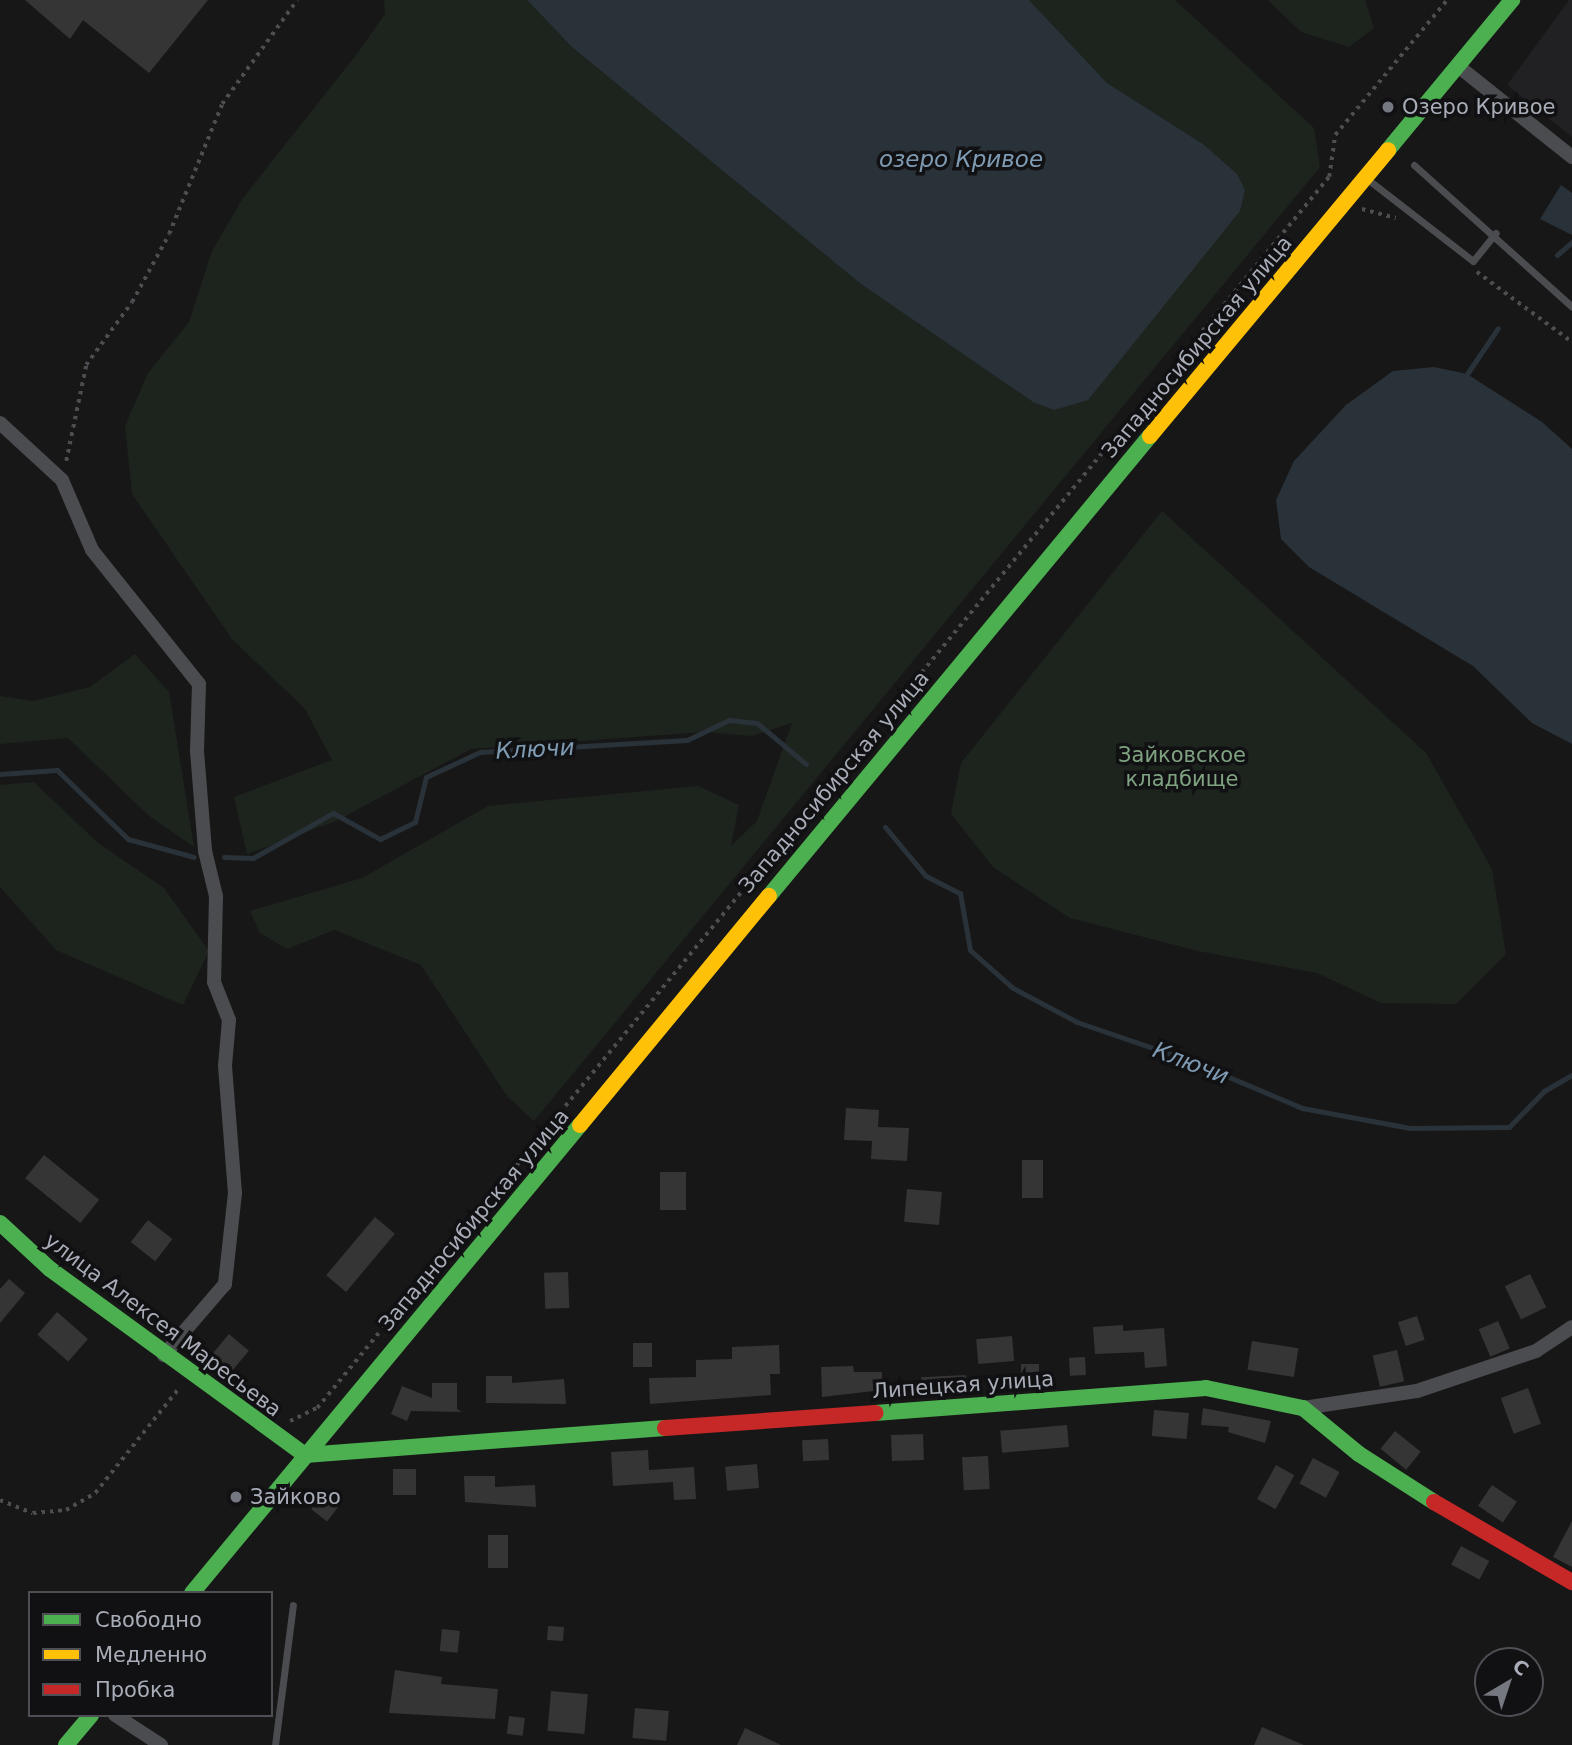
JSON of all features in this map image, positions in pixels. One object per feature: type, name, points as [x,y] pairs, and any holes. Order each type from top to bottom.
[{"type":"main road","name":"Западносибирская улица","points":[[193,1591],[1512,0]]},
{"type":"main road","name":"улица Алексея Маресьева","points":[[0,1223],[50,1269],[276,1439],[305,1455]]},
{"type":"main road","name":"Липецкая улица","points":[[305,1455],[1206,1388],[1303,1408],[1359,1454],[1510,1550],[1572,1582]]},
{"type":"main road","points":[[66,1745],[89,1717]]},
{"type":"street","points":[[1458,66],[1572,157]]},
{"type":"street","points":[[0,423],[62,480],[92,550],[199,684],[197,751],[205,850],[216,896],[214,982],[229,1020],[225,1066],[235,1193],[225,1284],[164,1355]]},
{"type":"street","points":[[1303,1408],[1417,1391],[1536,1351],[1572,1327]]},
{"type":"street","points":[[119,1717],[161,1745]]},
{"type":"lane","points":[[1415,165],[1496,233],[1572,307]]},
{"type":"lane","points":[[1366,178],[1473,261],[1496,233]]},
{"type":"lane","points":[[275,1745],[293,1605]]},
{"type":"path","points":[[62,480],[86,365],[132,302],[169,234],[222,104],[297,0]]},
{"type":"path","points":[[276,1439],[286,1423],[317,1408],[1329,177],[1335,135],[1447,0]]},
{"type":"path","points":[[0,1500],[33,1513],[66,1510],[95,1493],[190,1375]]},
{"type":"shaded area","points":[[1569,0],[1572,0],[1572,137],[1507,85]]},
{"type":"green space","points":[[384,0],[527,0],[572,47],[861,284],[1033,402],[1203,144],[1107,83],[1029,0],[1175,0],[1314,128],[1320,167],[534,1121],[507,1096],[421,965],[334,930],[287,949],[260,933],[250,911],[362,878],[488,806],[698,786],[739,805],[731,846],[757,821],[792,723],[752,736],[704,732],[471,749],[336,821],[247,854],[234,797],[332,760],[305,709],[232,639],[132,494],[125,426],[148,373],[189,322],[212,251],[243,198],[356,55],[385,14]]},
{"type":"green space","points":[[1268,0],[1365,0],[1374,28],[1349,47],[1301,32]]},
{"type":"green space","name":"Зайковское кладбище","points":[[1162,511],[1426,753],[1492,869],[1506,954],[1456,1004],[1381,1003],[1317,973],[1198,951],[1070,918],[993,867],[951,814],[961,763]]},
{"type":"green space","points":[[135,654],[169,692],[194,847],[148,815],[68,738],[0,744],[0,696],[33,701],[90,687]]},
{"type":"green space","points":[[34,782],[98,843],[164,888],[209,951],[183,1005],[56,950],[0,887],[0,785]]},
{"type":"water","name":"озеро Кривое","points":[[527,0],[1029,0],[1107,83],[1203,144],[1237,174],[1245,190],[1240,211],[1088,400],[1054,410],[1033,402],[861,284],[572,47]]},
{"type":"water","points":[[1561,185],[1572,193],[1572,235],[1540,219]]},
{"type":"water","points":[[1434,367],[1467,374],[1542,422],[1572,449],[1572,744],[1532,723],[1473,666],[1309,567],[1281,539],[1276,500],[1294,461],[1346,405],[1393,371]]},
{"type":"building","points":[[25,0],[208,0],[149,73],[83,20],[70,39]]},
{"type":"building","points":[[846,1108],[879,1110],[878,1127],[909,1128],[907,1161],[871,1159],[872,1141],[844,1140]]},
{"type":"building","points":[[44,1155],[99,1200],[80,1223],[25,1178]]},
{"type":"building","points":[[1022,1160],[1043,1160],[1043,1198],[1022,1198]]},
{"type":"building","points":[[660,1172],[686,1172],[686,1210],[660,1210]]},
{"type":"building","points":[[907,1189],[942,1192],[939,1225],[904,1222]]},
{"type":"building","points":[[375,1217],[395,1234],[346,1292],[326,1275]]},
{"type":"building","points":[[148,1220],[172,1239],[155,1261],[131,1242]]},
{"type":"building","points":[[568,1272],[569,1308],[545,1309],[544,1273]]},
{"type":"building","points":[[1530,1274],[1546,1307],[1521,1320],[1505,1286]]},
{"type":"building","points":[[9,1279],[25,1293],[0,1323],[0,1289]]},
{"type":"building","points":[[57,1312],[88,1339],[68,1362],[37,1335]]},
{"type":"building","points":[[1417,1316],[1425,1340],[1406,1346],[1398,1322]]},
{"type":"building","points":[[1498,1321],[1510,1349],[1490,1357],[1479,1329]]},
{"type":"building","points":[[1123,1325],[1123,1331],[1164,1328],[1167,1366],[1145,1368],[1144,1352],[1095,1354],[1093,1327]]},
{"type":"building","points":[[229,1334],[249,1351],[231,1372],[211,1355]]},
{"type":"building","points":[[1012,1336],[1014,1361],[978,1364],[976,1339]]},
{"type":"building","points":[[1252,1341],[1298,1348],[1294,1377],[1247,1370]]},
{"type":"building","points":[[633,1343],[652,1343],[652,1367],[633,1367]]},
{"type":"building","points":[[779,1345],[780,1374],[770,1374],[771,1395],[650,1404],[649,1378],[696,1377],[696,1360],[732,1359],[732,1347]]},
{"type":"building","points":[[1397,1350],[1404,1381],[1380,1387],[1373,1356]]},
{"type":"building","points":[[1085,1357],[1086,1375],[1070,1376],[1069,1358]]},
{"type":"building","points":[[1021,1364],[1039,1364],[1039,1386],[1021,1386]]},
{"type":"building","points":[[853,1366],[854,1372],[882,1372],[882,1390],[822,1397],[821,1367]]},
{"type":"building","points":[[966,1375],[967,1393],[922,1395],[921,1377]]},
{"type":"building","points":[[486,1376],[512,1376],[512,1383],[564,1379],[566,1404],[486,1403]]},
{"type":"building","points":[[432,1383],[457,1383],[457,1409],[462,1412],[411,1411],[407,1421],[391,1414],[402,1386],[432,1398]]},
{"type":"building","points":[[1528,1388],[1541,1424],[1514,1434],[1501,1398]]},
{"type":"building","points":[[1203,1408],[1271,1421],[1265,1443],[1228,1432],[1229,1427],[1201,1425]]},
{"type":"building","points":[[1154,1410],[1189,1413],[1187,1439],[1152,1436]]},
{"type":"building","points":[[1067,1425],[1069,1447],[1002,1453],[1000,1431]]},
{"type":"building","points":[[1395,1431],[1421,1452],[1406,1470],[1381,1449]]},
{"type":"building","points":[[923,1434],[924,1460],[892,1461],[891,1435]]},
{"type":"building","points":[[828,1439],[829,1460],[803,1461],[802,1440]]},
{"type":"building","points":[[648,1450],[649,1470],[694,1467],[696,1499],[674,1500],[673,1482],[613,1486],[611,1452]]},
{"type":"building","points":[[988,1456],[990,1489],[964,1490],[962,1457]]},
{"type":"building","points":[[1313,1458],[1339,1472],[1326,1498],[1299,1484]]},
{"type":"building","points":[[757,1464],[759,1488],[727,1491],[725,1467]]},
{"type":"building","points":[[1276,1465],[1294,1475],[1275,1509],[1257,1499]]},
{"type":"building","points":[[393,1469],[416,1469],[416,1495],[393,1495]]},
{"type":"building","points":[[464,1476],[495,1476],[495,1487],[535,1485],[536,1507],[465,1502]]},
{"type":"building","points":[[1492,1485],[1517,1502],[1503,1523],[1478,1506]]},
{"type":"building","points":[[325,1491],[341,1503],[327,1521],[311,1509]]},
{"type":"building","points":[[1572,1521],[1572,1567],[1553,1557]]},
{"type":"building","points":[[488,1535],[508,1535],[508,1568],[488,1568]]},
{"type":"building","points":[[1461,1546],[1489,1561],[1479,1580],[1451,1565]]},
{"type":"building","points":[[548,1626],[564,1627],[563,1641],[547,1640]]},
{"type":"building","points":[[442,1629],[460,1631],[458,1653],[440,1651]]},
{"type":"building","points":[[395,1670],[442,1677],[441,1684],[498,1689],[495,1719],[389,1713]]},
{"type":"building","points":[[551,1691],[588,1694],[584,1734],[548,1731]]},
{"type":"building","points":[[635,1708],[669,1711],[666,1741],[632,1738]]},
{"type":"building","points":[[509,1716],[525,1718],[523,1736],[507,1734]]},
{"type":"building","points":[[1262,1727],[1304,1745],[1254,1745]]},
{"type":"building","points":[[745,1728],[781,1745],[737,1745]]},
{"type":"waterway","points":[[1557,255],[1572,242]]},
{"type":"waterway","points":[[1467,374],[1498,328]]},
{"type":"waterway","name":"Ключи","points":[[224,857],[253,858],[333,813],[380,839],[415,822],[426,777],[480,752],[687,740],[729,720],[757,723],[806,764]]},
{"type":"waterway","name":"Ключи","points":[[0,774],[57,770],[128,839],[194,857]]},
{"type":"waterway","name":"Ключи","points":[[885,827],[926,876],[960,893],[970,950],[1013,988],[1077,1022],[1191,1061],[1302,1108],[1410,1128],[1509,1127],[1544,1091],[1572,1075]]},
{"type":"traffic: fast","points":[[1388,150],[1512,0]]},
{"type":"traffic: fast","points":[[769,896],[1150,436]]},
{"type":"traffic: fast","points":[[194,1591],[580,1125]]},
{"type":"traffic: fast","points":[[0,1223],[50,1269],[305,1455],[665,1428]]},
{"type":"traffic: fast","points":[[875,1413],[1206,1388],[1303,1408],[1359,1454],[1434,1502]]},
{"type":"traffic: fast","points":[[66,1745],[89,1717]]},
{"type":"traffic: slow","points":[[1150,436],[1388,150]]},
{"type":"traffic: slow","points":[[580,1125],[769,896]]},
{"type":"traffic: jam","points":[[665,1428],[875,1413]]},
{"type":"traffic: jam","points":[[1434,1502],[1572,1582]]},
{"type":"place","name":"Озеро Кривое","points":[[1388,107]]},
{"type":"place","name":"Зайково","points":[[236,1497]]}]
